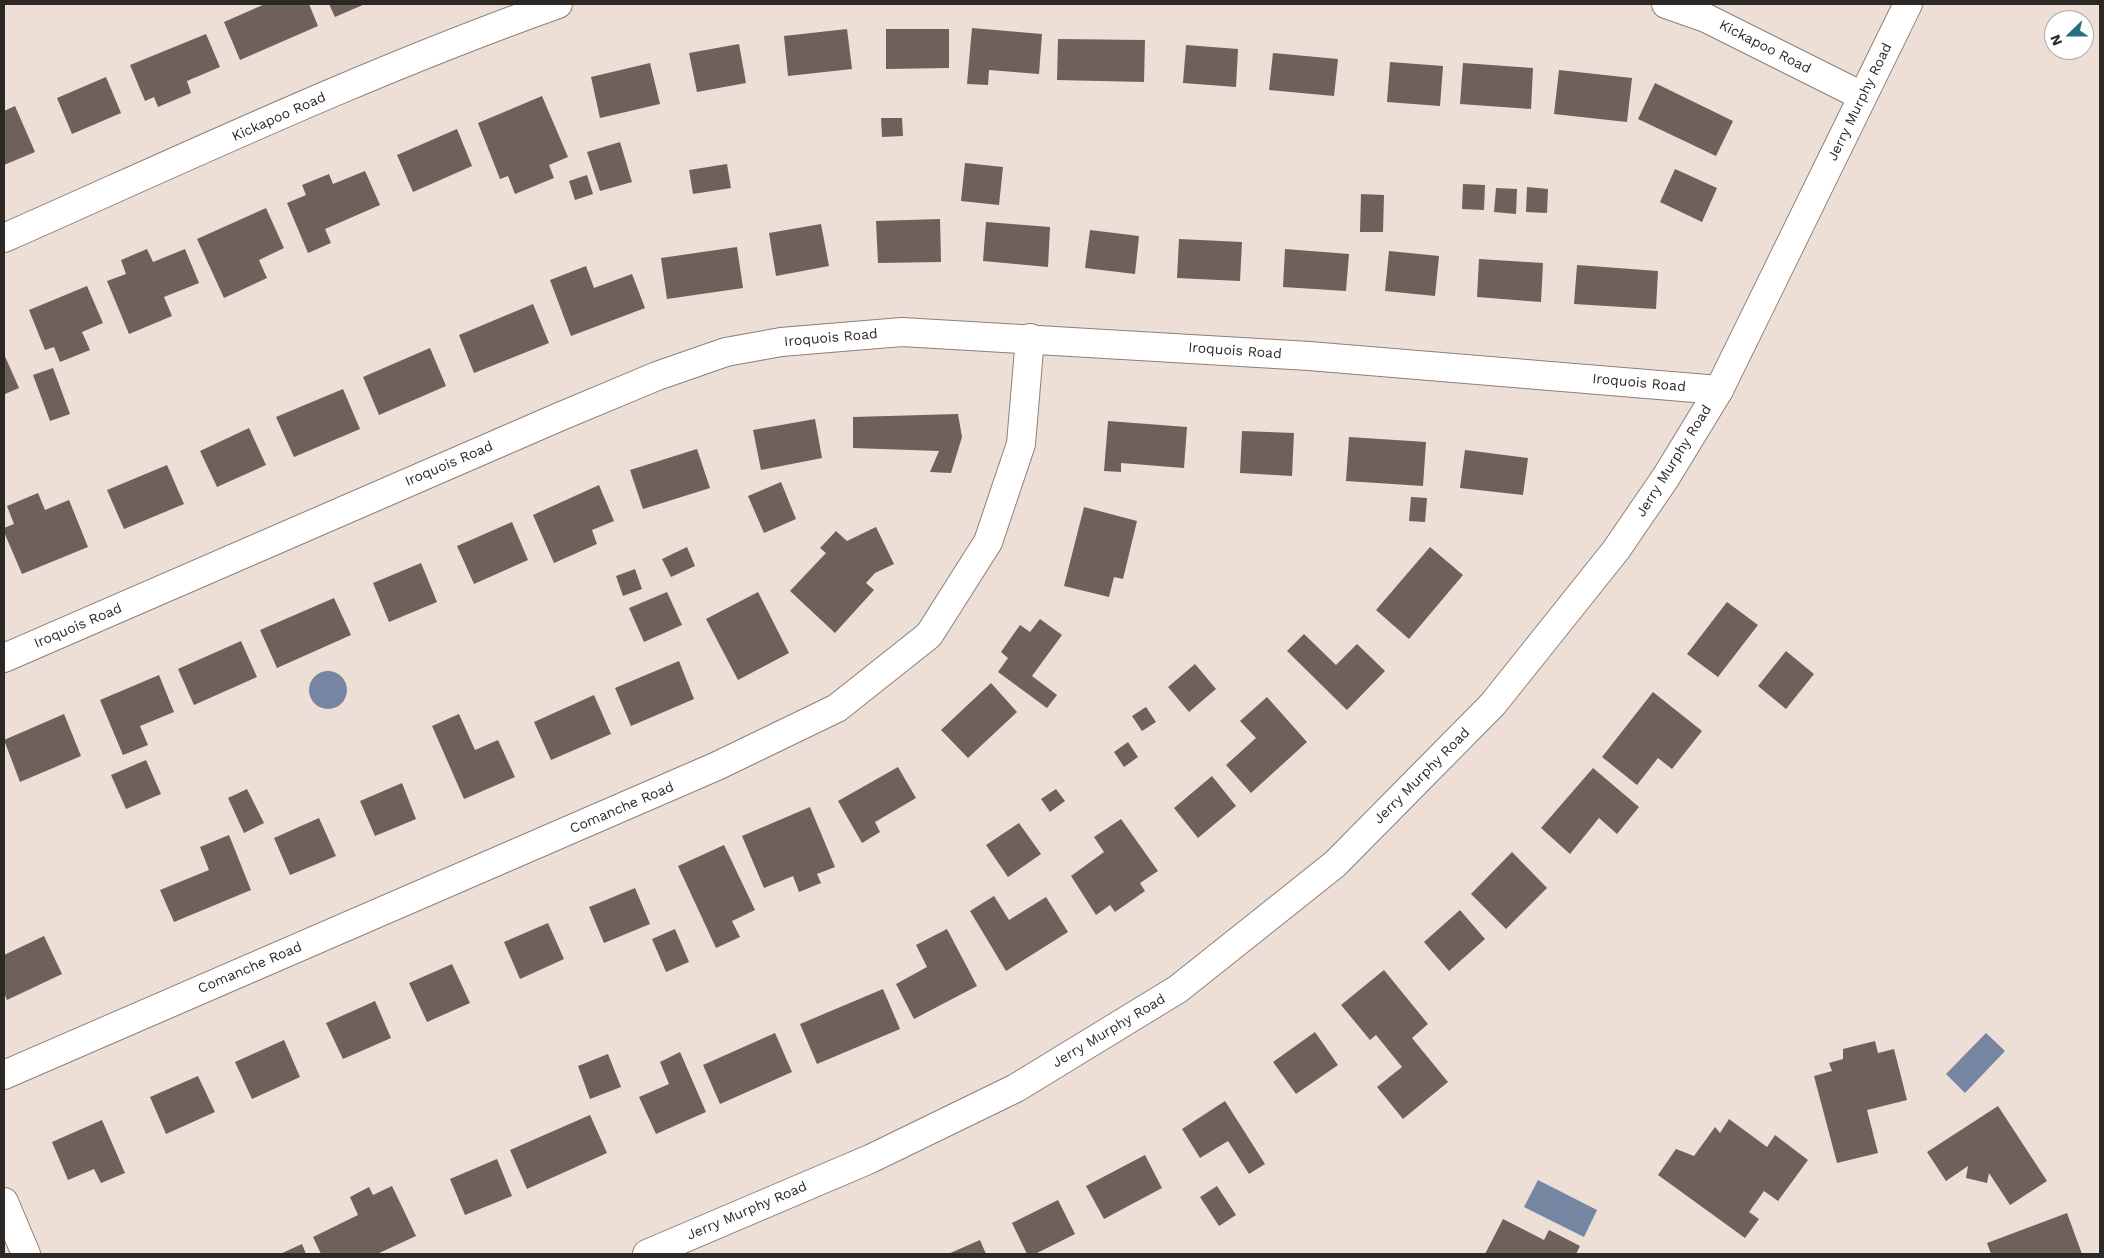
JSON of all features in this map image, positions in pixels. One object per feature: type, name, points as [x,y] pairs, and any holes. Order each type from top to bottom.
[{"type":"street","name":"Kickapoo Road","points":[[4,238],[477,32],[558,4]]},
{"type":"street","name":"Kickapoo Road","points":[[1666,4],[1706,18],[1862,96]]},
{"type":"street","name":"Jerry Murphy Road","points":[[646,1254],[870,1158],[1016,1088],[1178,989],[1327,870],[1493,704],[1616,550],[1666,477],[1719,390],[1908,4]]},
{"type":"street","name":"Iroquois Road","points":[[4,658],[559,416],[657,376],[726,352],[781,342],[902,332],[1030,338],[1310,356],[1719,390]]},
{"type":"street","name":"Comanche Road","points":[[4,1075],[717,766],[837,708],[929,635],[988,542],[1021,444],[1030,338]]},
{"type":"street","points":[[4,1202],[26,1254]]},
{"type":"water","points":[[328,671],[341,677],[347,690],[341,703],[328,709],[315,703],[309,690],[315,677]]},
{"type":"water","points":[[1986,1033],[2005,1051],[1965,1093],[1946,1074]]},
{"type":"water","points":[[1538,1180],[1597,1210],[1584,1237],[1524,1207]]},
{"type":"building","points":[[265,4],[309,4],[318,26],[240,60],[224,22]]},
{"type":"building","points":[[329,4],[365,4],[335,17]]},
{"type":"building","points":[[972,28],[1042,34],[1039,74],[989,70],[988,85],[967,84]]},
{"type":"building","points":[[847,29],[852,69],[788,76],[784,36]]},
{"type":"building","points":[[886,29],[949,29],[949,68],[886,69]]},
{"type":"building","points":[[206,34],[220,67],[187,81],[191,93],[158,107],[154,97],[145,101],[130,65]]},
{"type":"building","points":[[1058,39],[1145,40],[1144,82],[1057,80]]},
{"type":"building","points":[[739,44],[746,83],[697,92],[689,53]]},
{"type":"building","points":[[1186,45],[1238,49],[1236,87],[1183,83]]},
{"type":"building","points":[[1273,53],[1338,59],[1334,96],[1269,90]]},
{"type":"building","points":[[1390,62],[1443,66],[1440,106],[1387,102]]},
{"type":"building","points":[[650,63],[660,104],[600,118],[591,77]]},
{"type":"building","points":[[1463,63],[1533,68],[1531,109],[1460,104]]},
{"type":"building","points":[[1559,70],[1632,78],[1627,122],[1554,114]]},
{"type":"building","points":[[106,77],[121,113],[72,134],[57,98]]},
{"type":"building","points":[[1655,83],[1733,121],[1716,156],[1638,119]]},
{"type":"building","points":[[542,96],[568,157],[549,165],[554,178],[515,194],[508,176],[500,179],[478,123]]},
{"type":"building","points":[[15,106],[35,152],[4,165],[4,111]]},
{"type":"building","points":[[881,118],[902,118],[903,136],[882,137]]},
{"type":"building","points":[[457,129],[472,166],[413,192],[397,155]]},
{"type":"building","points":[[620,142],[632,182],[600,191],[587,152]]},
{"type":"building","points":[[965,163],[1003,167],[999,205],[961,201]]},
{"type":"building","points":[[727,164],[731,188],[693,194],[689,170]]},
{"type":"building","points":[[1675,169],[1717,188],[1702,222],[1660,202]]},
{"type":"building","points":[[365,171],[380,205],[325,229],[331,243],[308,253],[287,203],[306,195],[302,185],[329,174],[333,184]]},
{"type":"building","points":[[587,175],[593,194],[575,200],[569,181]]},
{"type":"building","points":[[1463,184],[1485,185],[1484,210],[1462,209]]},
{"type":"building","points":[[1527,187],[1548,189],[1547,213],[1526,212]]},
{"type":"building","points":[[1496,188],[1517,189],[1516,214],[1494,212]]},
{"type":"building","points":[[1361,194],[1384,195],[1383,232],[1360,232]]},
{"type":"building","points":[[266,208],[284,248],[259,260],[267,278],[224,298],[197,239]]},
{"type":"building","points":[[940,219],[941,262],[878,263],[876,221]]},
{"type":"building","points":[[986,222],[1050,227],[1048,267],[983,261]]},
{"type":"building","points":[[821,224],[829,266],[776,276],[769,233]]},
{"type":"building","points":[[1090,230],[1139,236],[1135,274],[1085,268]]},
{"type":"building","points":[[1179,239],[1242,242],[1240,281],[1177,278]]},
{"type":"building","points":[[737,247],[743,288],[667,299],[661,258]]},
{"type":"building","points":[[147,249],[153,262],[185,249],[199,283],[164,297],[172,316],[129,334],[107,281],[126,274],[121,260]]},
{"type":"building","points":[[1285,249],[1349,254],[1346,291],[1283,287]]},
{"type":"building","points":[[1389,251],[1439,256],[1435,296],[1385,291]]},
{"type":"building","points":[[1479,259],[1543,263],[1541,302],[1477,297]]},
{"type":"building","points":[[1577,265],[1658,271],[1656,309],[1574,304]]},
{"type":"building","points":[[586,266],[594,288],[632,274],[645,308],[571,336],[550,280]]},
{"type":"building","points":[[87,286],[103,323],[82,332],[90,350],[60,362],[54,347],[45,350],[29,310]]},
{"type":"building","points":[[533,304],[549,343],[474,373],[459,335]]},
{"type":"building","points":[[430,348],[446,386],[379,415],[363,377]]},
{"type":"building","points":[[4,354],[19,388],[5,394],[4,391]]},
{"type":"building","points":[[53,368],[70,414],[50,421],[33,375]]},
{"type":"building","points":[[343,389],[360,429],[294,457],[276,417]]},
{"type":"building","points":[[958,414],[962,437],[951,473],[930,472],[939,451],[853,448],[853,417]]},
{"type":"building","points":[[815,419],[822,458],[761,470],[753,430]]},
{"type":"building","points":[[1108,421],[1187,427],[1184,468],[1121,463],[1121,472],[1104,471]]},
{"type":"building","points":[[249,428],[266,465],[217,487],[200,451]]},
{"type":"building","points":[[1242,431],[1294,433],[1292,476],[1240,473]]},
{"type":"building","points":[[1349,437],[1426,442],[1423,486],[1346,481]]},
{"type":"building","points":[[697,449],[710,488],[643,509],[630,470]]},
{"type":"building","points":[[1465,450],[1528,458],[1523,495],[1460,488]]},
{"type":"building","points":[[167,465],[184,504],[124,529],[107,490]]},
{"type":"building","points":[[781,482],[796,519],[764,533],[748,496]]},
{"type":"building","points":[[599,485],[614,521],[592,530],[597,544],[554,563],[533,515]]},
{"type":"building","points":[[38,493],[45,510],[69,500],[88,547],[22,574],[4,532],[4,528],[14,524],[7,506]]},
{"type":"building","points":[[1411,497],[1427,498],[1425,522],[1409,521]]},
{"type":"building","points":[[1084,507],[1137,521],[1123,579],[1114,577],[1109,597],[1064,586]]},
{"type":"building","points":[[512,522],[528,560],[474,584],[457,546]]},
{"type":"building","points":[[876,527],[894,564],[875,573],[866,583],[874,590],[835,633],[790,591],[826,553],[820,548],[836,531],[847,541]]},
{"type":"building","points":[[687,547],[695,566],[671,577],[662,559]]},
{"type":"building","points":[[1430,547],[1463,575],[1409,639],[1376,610]]},
{"type":"building","points":[[421,563],[437,602],[389,622],[373,583]]},
{"type":"building","points":[[635,569],[642,589],[623,596],[616,576]]},
{"type":"building","points":[[667,592],[682,625],[644,642],[629,608]]},
{"type":"building","points":[[758,592],[789,653],[738,680],[706,619]]},
{"type":"building","points":[[334,598],[351,635],[277,668],[260,630]]},
{"type":"building","points":[[1727,602],[1758,625],[1718,677],[1687,654]]},
{"type":"building","points":[[1040,619],[1062,635],[1032,676],[1057,695],[1047,708],[998,672],[1008,658],[1001,652],[1020,625],[1030,632]]},
{"type":"building","points":[[1304,634],[1336,665],[1357,644],[1385,671],[1347,710],[1287,651]]},
{"type":"building","points":[[241,641],[257,677],[194,705],[178,669]]},
{"type":"building","points":[[1786,651],[1814,674],[1786,709],[1758,686]]},
{"type":"building","points":[[679,661],[694,699],[631,726],[615,688]]},
{"type":"building","points":[[1195,664],[1216,689],[1189,712],[1168,687]]},
{"type":"building","points":[[159,675],[174,712],[140,726],[148,745],[123,755],[100,700]]},
{"type":"building","points":[[991,683],[1017,712],[968,758],[941,730]]},
{"type":"building","points":[[1653,692],[1702,731],[1672,769],[1658,758],[1637,785],[1602,757]]},
{"type":"building","points":[[594,695],[611,734],[551,760],[534,722]]},
{"type":"building","points":[[1267,697],[1307,742],[1251,793],[1226,765],[1256,738],[1240,721]]},
{"type":"building","points":[[1146,707],[1156,722],[1142,731],[1132,716]]},
{"type":"building","points":[[64,714],[81,756],[20,782],[4,740]]},
{"type":"building","points":[[459,714],[475,750],[498,740],[515,777],[464,799],[432,726]]},
{"type":"building","points":[[1128,742],[1138,757],[1124,767],[1114,752]]},
{"type":"building","points":[[146,760],[161,794],[126,809],[111,775]]},
{"type":"building","points":[[898,767],[916,798],[875,822],[880,832],[862,843],[838,801]]},
{"type":"building","points":[[1593,768],[1639,807],[1617,834],[1599,818],[1570,854],[1541,828]]},
{"type":"building","points":[[1212,776],[1236,806],[1198,838],[1174,808]]},
{"type":"building","points":[[402,783],[416,819],[375,836],[360,801]]},
{"type":"building","points":[[247,789],[264,823],[244,833],[228,798]]},
{"type":"building","points":[[1056,789],[1065,801],[1050,812],[1041,799]]},
{"type":"building","points":[[810,807],[835,867],[817,874],[821,883],[799,892],[793,876],[764,888],[742,836]]},
{"type":"building","points":[[319,818],[336,856],[290,875],[274,838]]},
{"type":"building","points":[[1121,819],[1158,871],[1140,883],[1145,891],[1115,912],[1110,905],[1096,915],[1071,876],[1104,852],[1094,837]]},
{"type":"building","points":[[1019,823],[1041,854],[1008,877],[986,845]]},
{"type":"building","points":[[229,835],[251,890],[174,922],[160,890],[209,870],[200,847]]},
{"type":"building","points":[[724,845],[755,910],[732,921],[740,937],[716,948],[678,866]]},
{"type":"building","points":[[1512,852],[1547,888],[1506,929],[1471,894]]},
{"type":"building","points":[[635,888],[650,924],[604,943],[589,907]]},
{"type":"building","points":[[994,896],[1009,920],[1046,897],[1068,932],[1006,971],[970,911]]},
{"type":"building","points":[[1460,910],[1485,939],[1449,971],[1424,942]]},
{"type":"building","points":[[548,923],[564,959],[520,979],[504,942]]},
{"type":"building","points":[[675,929],[689,962],[666,972],[652,939]]},
{"type":"building","points":[[947,929],[977,986],[914,1019],[896,984],[927,967],[916,945]]},
{"type":"building","points":[[44,936],[62,974],[7,1000],[4,993],[4,955]]},
{"type":"building","points":[[452,964],[470,1003],[427,1022],[409,983]]},
{"type":"building","points":[[1384,970],[1428,1024],[1412,1038],[1448,1082],[1403,1119],[1377,1087],[1402,1067],[1376,1035],[1370,1040],[1341,1005]]},
{"type":"building","points":[[883,989],[900,1029],[817,1064],[800,1024]]},
{"type":"building","points":[[375,1001],[391,1038],[343,1059],[326,1023]]},
{"type":"building","points":[[1315,1032],[1338,1065],[1296,1094],[1273,1062]]},
{"type":"building","points":[[775,1033],[792,1072],[720,1104],[703,1065]]},
{"type":"building","points":[[284,1040],[300,1077],[252,1099],[235,1062]]},
{"type":"building","points":[[1875,1041],[1878,1053],[1894,1049],[1907,1100],[1867,1110],[1878,1153],[1837,1163],[1814,1076],[1832,1071],[1829,1063],[1843,1059],[1843,1049]]},
{"type":"building","points":[[680,1052],[706,1112],[656,1134],[639,1097],[669,1084],[660,1062]]},
{"type":"building","points":[[608,1054],[621,1087],[590,1099],[578,1066]]},
{"type":"building","points":[[198,1076],[215,1112],[166,1134],[150,1097]]},
{"type":"building","points":[[1225,1101],[1265,1164],[1249,1174],[1228,1141],[1200,1158],[1182,1129]]},
{"type":"building","points":[[1998,1106],[2047,1181],[2010,1205],[1989,1173],[1987,1183],[1966,1178],[1968,1166],[1946,1181],[1927,1152]]},
{"type":"building","points":[[590,1115],[607,1153],[527,1189],[510,1150]]},
{"type":"building","points":[[1729,1119],[1767,1147],[1775,1135],[1808,1160],[1778,1201],[1764,1191],[1749,1212],[1759,1219],[1745,1238],[1658,1175],[1676,1149],[1694,1156],[1715,1127],[1720,1133]]},
{"type":"building","points":[[102,1120],[125,1173],[101,1183],[94,1169],[68,1180],[52,1142]]},
{"type":"building","points":[[1145,1155],[1162,1188],[1104,1219],[1086,1186]]},
{"type":"building","points":[[497,1159],[512,1196],[465,1215],[450,1179]]},
{"type":"building","points":[[392,1186],[416,1236],[377,1254],[321,1254],[313,1237],[358,1215],[350,1197],[369,1187],[373,1195]]},
{"type":"building","points":[[1217,1186],[1236,1215],[1219,1226],[1200,1197]]},
{"type":"building","points":[[1058,1200],[1075,1234],[1035,1254],[1027,1254],[1012,1223]]},
{"type":"building","points":[[2067,1213],[2082,1254],[1991,1254],[1987,1243]]},
{"type":"building","points":[[1503,1219],[1544,1240],[1549,1230],[1580,1246],[1576,1254],[1485,1254]]},
{"type":"building","points":[[980,1240],[986,1254],[948,1254]]},
{"type":"building","points":[[302,1244],[306,1254],[280,1254]]}]
